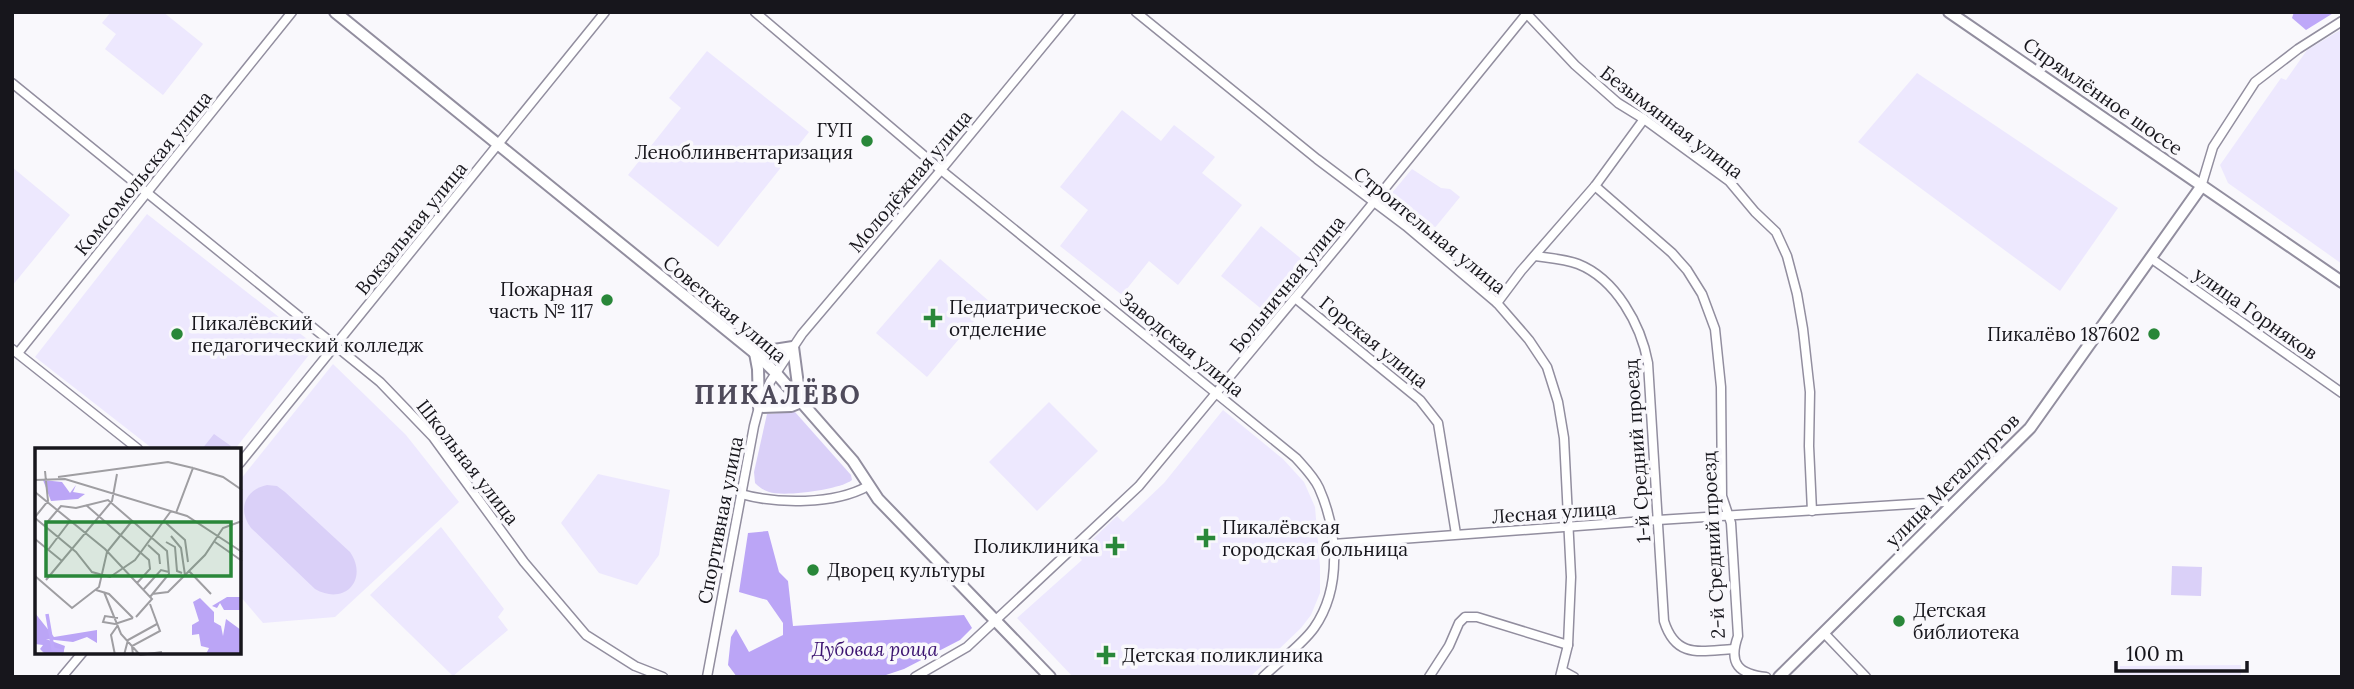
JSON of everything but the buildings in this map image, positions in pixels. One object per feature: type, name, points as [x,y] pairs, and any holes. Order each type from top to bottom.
[{"type":"street","name":"Комсомольская улица","points":[[15,351],[147,193],[292,12]]},
{"type":"street","name":"Советская улица","points":[[335,12],[755,353],[853,461],[878,499],[1050,677]]},
{"type":"street","name":"Вокзальная улица","points":[[242,461],[605,12]]},
{"type":"street","name":"Заводская улица","points":[[755,12],[941,170],[1296,458],[1318,485],[1326,507],[1333,544],[1332,589],[1326,607],[1311,631],[1263,677]]},
{"type":"street","name":"Молодёжная улица","points":[[775,372],[1071,12]]},
{"type":"street","name":"Строительная улица","points":[[1136,12],[1406,226],[1497,303],[1529,340],[1547,367],[1558,402],[1564,438],[1571,577],[1568,645],[1562,674]]},
{"type":"street","name":"Спрямлённое шоссе","points":[[1948,12],[2342,282]]},
{"type":"street","name":"Больничная улица","points":[[996,621],[1139,486],[1528,13]]},
{"type":"street","name":"Безымянная улица","points":[[1528,13],[1575,65],[1618,103],[1728,181],[1776,232],[1797,294],[1804,341],[1810,392],[1812,511]]},
{"type":"street","points":[[2201,187],[2213,147],[2255,82],[2298,49],[2342,21]]},
{"type":"street","name":"Школьная улица","points":[[12,83],[380,382],[433,438],[524,562],[586,635],[635,666],[663,677]]},
{"type":"street","points":[[1497,303],[1521,271],[1595,186],[1644,119]]},
{"type":"street","name":"2-й Средний проезд","points":[[1595,186],[1688,270],[1702,294],[1715,329],[1721,387],[1722,496],[1731,523],[1738,636],[1733,649],[1742,671],[1752,676],[1766,677]]},
{"type":"street","name":"улица Металлургов","points":[[1779,677],[2030,428],[2201,187]]},
{"type":"street","name":"1-й Средний проезд","points":[[1535,256],[1578,264],[1597,275],[1626,306],[1638,326],[1648,363],[1664,621],[1674,643],[1681,649],[1733,649]]},
{"type":"street","name":"улица Горняков","points":[[2152,259],[2342,393]]},
{"type":"street","name":"Горская улица","points":[[1295,298],[1420,400],[1438,423],[1457,534]]},
{"type":"street","points":[[793,347],[801,402],[790,406],[759,407],[755,353],[793,347]]},
{"type":"street","points":[[15,351],[137,448]]},
{"type":"street","name":"Спортивная улица","points":[[706,677],[759,407],[775,372]]},
{"type":"street","points":[[741,494],[781,502],[829,498],[856,492],[868,486]]},
{"type":"street","name":"Лесная улица","points":[[1333,544],[1944,502]]},
{"type":"street","points":[[1429,677],[1465,617],[1477,617],[1568,645]]},
{"type":"street","points":[[915,677],[967,647],[996,621]]},
{"type":"street","points":[[1824,633],[1866,677]]},
{"type":"street","points":[[62,677],[81,654]]},
{"type":"street","points":[[1562,674],[1574,677]]},
{"type":"shaded area","points":[[111,12],[163,12],[203,44],[163,95],[105,49],[116,34],[102,23]]},
{"type":"shaded area","points":[[2294,12],[2335,12],[2306,30],[2292,18]]},
{"type":"shaded area","points":[[2342,29],[2342,264],[2228,183],[2220,165],[2281,78],[2286,80],[2307,50]]},
{"type":"shaded area","points":[[707,51],[809,132],[718,247],[628,175],[681,108],[669,98]]},
{"type":"shaded area","points":[[1917,73],[2118,208],[2060,291],[1858,142]]},
{"type":"shaded area","points":[[1122,110],[1161,141],[1174,125],[1215,157],[1202,173],[1242,205],[1178,285],[1149,261],[1122,295],[1060,246],[1088,210],[1060,187]]},
{"type":"shaded area","points":[[12,167],[70,215],[12,286]]},
{"type":"shaded area","points":[[1412,169],[1460,197],[1429,235],[1386,200]]},
{"type":"shaded area","name":"Пикалёвский педагогический колледж","points":[[147,214],[316,346],[236,448],[152,448],[35,357]]},
{"type":"shaded area","points":[[1261,226],[1304,261],[1264,311],[1221,276]]},
{"type":"shaded area","name":"Педиатрическое отделение","points":[[940,259],[990,302],[927,377],[876,333]]},
{"type":"shaded area","points":[[333,364],[406,435],[459,502],[335,617],[263,623],[242,598],[242,478]]},
{"type":"shaded area","points":[[1049,402],[1098,451],[1037,511],[989,462]]},
{"type":"shaded area","name":"Пикалёвская городская больница","points":[[1223,410],[1283,459],[1304,482],[1315,507],[1320,593],[1311,615],[1250,677],[1073,677],[1017,618],[1082,560],[1077,554],[1117,516],[1123,522],[1164,483]]},
{"type":"shaded area","points":[[795,412],[851,475],[852,480],[824,490],[786,494],[769,492],[755,483],[754,472],[767,414]]},
{"type":"shaded area","points":[[214,434],[231,446],[230,448],[203,448]]},
{"type":"shaded area","points":[[598,474],[670,490],[659,555],[637,585],[599,573],[561,523]]},
{"type":"shaded area","points":[[267,485],[277,486],[285,492],[350,552],[357,572],[355,580],[344,592],[335,594],[315,589],[251,528],[244,514],[246,501],[253,491]]},
{"type":"shaded area","points":[[441,527],[504,609],[498,617],[508,630],[453,676],[370,595]]},
{"type":"shaded area","points":[[2172,566],[2202,567],[2201,596],[2171,595]]},
{"type":"shaded area","points":[[2241,665],[2241,677],[2120,677],[2120,666]]},
{"type":"green space","name":"Дубовая роща","points":[[768,531],[779,572],[788,581],[793,626],[964,615],[972,628],[960,640],[904,669],[880,677],[737,677],[728,665],[731,637],[736,629],[749,652],[783,635],[783,623],[767,600],[739,592],[748,533]]},
{"type":"place","name":"ГУП Леноблинвентаризация","points":[[867,141]]},
{"type":"place","name":"Пожарная часть № 117","points":[[607,300]]},
{"type":"place","name":"Педиатрическое отделение","points":[[933,318]]},
{"type":"place","name":"Пикалёвский педагогический колледж","points":[[177,334]]},
{"type":"place","name":"Пикалёво 187602","points":[[2154,334]]},
{"type":"place","name":"Пикалёвская городская больница","points":[[1206,538]]},
{"type":"place","name":"Поликлиника","points":[[1115,546]]},
{"type":"place","name":"Дворец культуры","points":[[813,570]]},
{"type":"place","name":"Детская библиотека","points":[[1899,621]]},
{"type":"place","name":"Детская поликлиника","points":[[1106,655]]},
{"type":"district","name":"ПИКАЛЁВО","points":[[778,395]]}]
